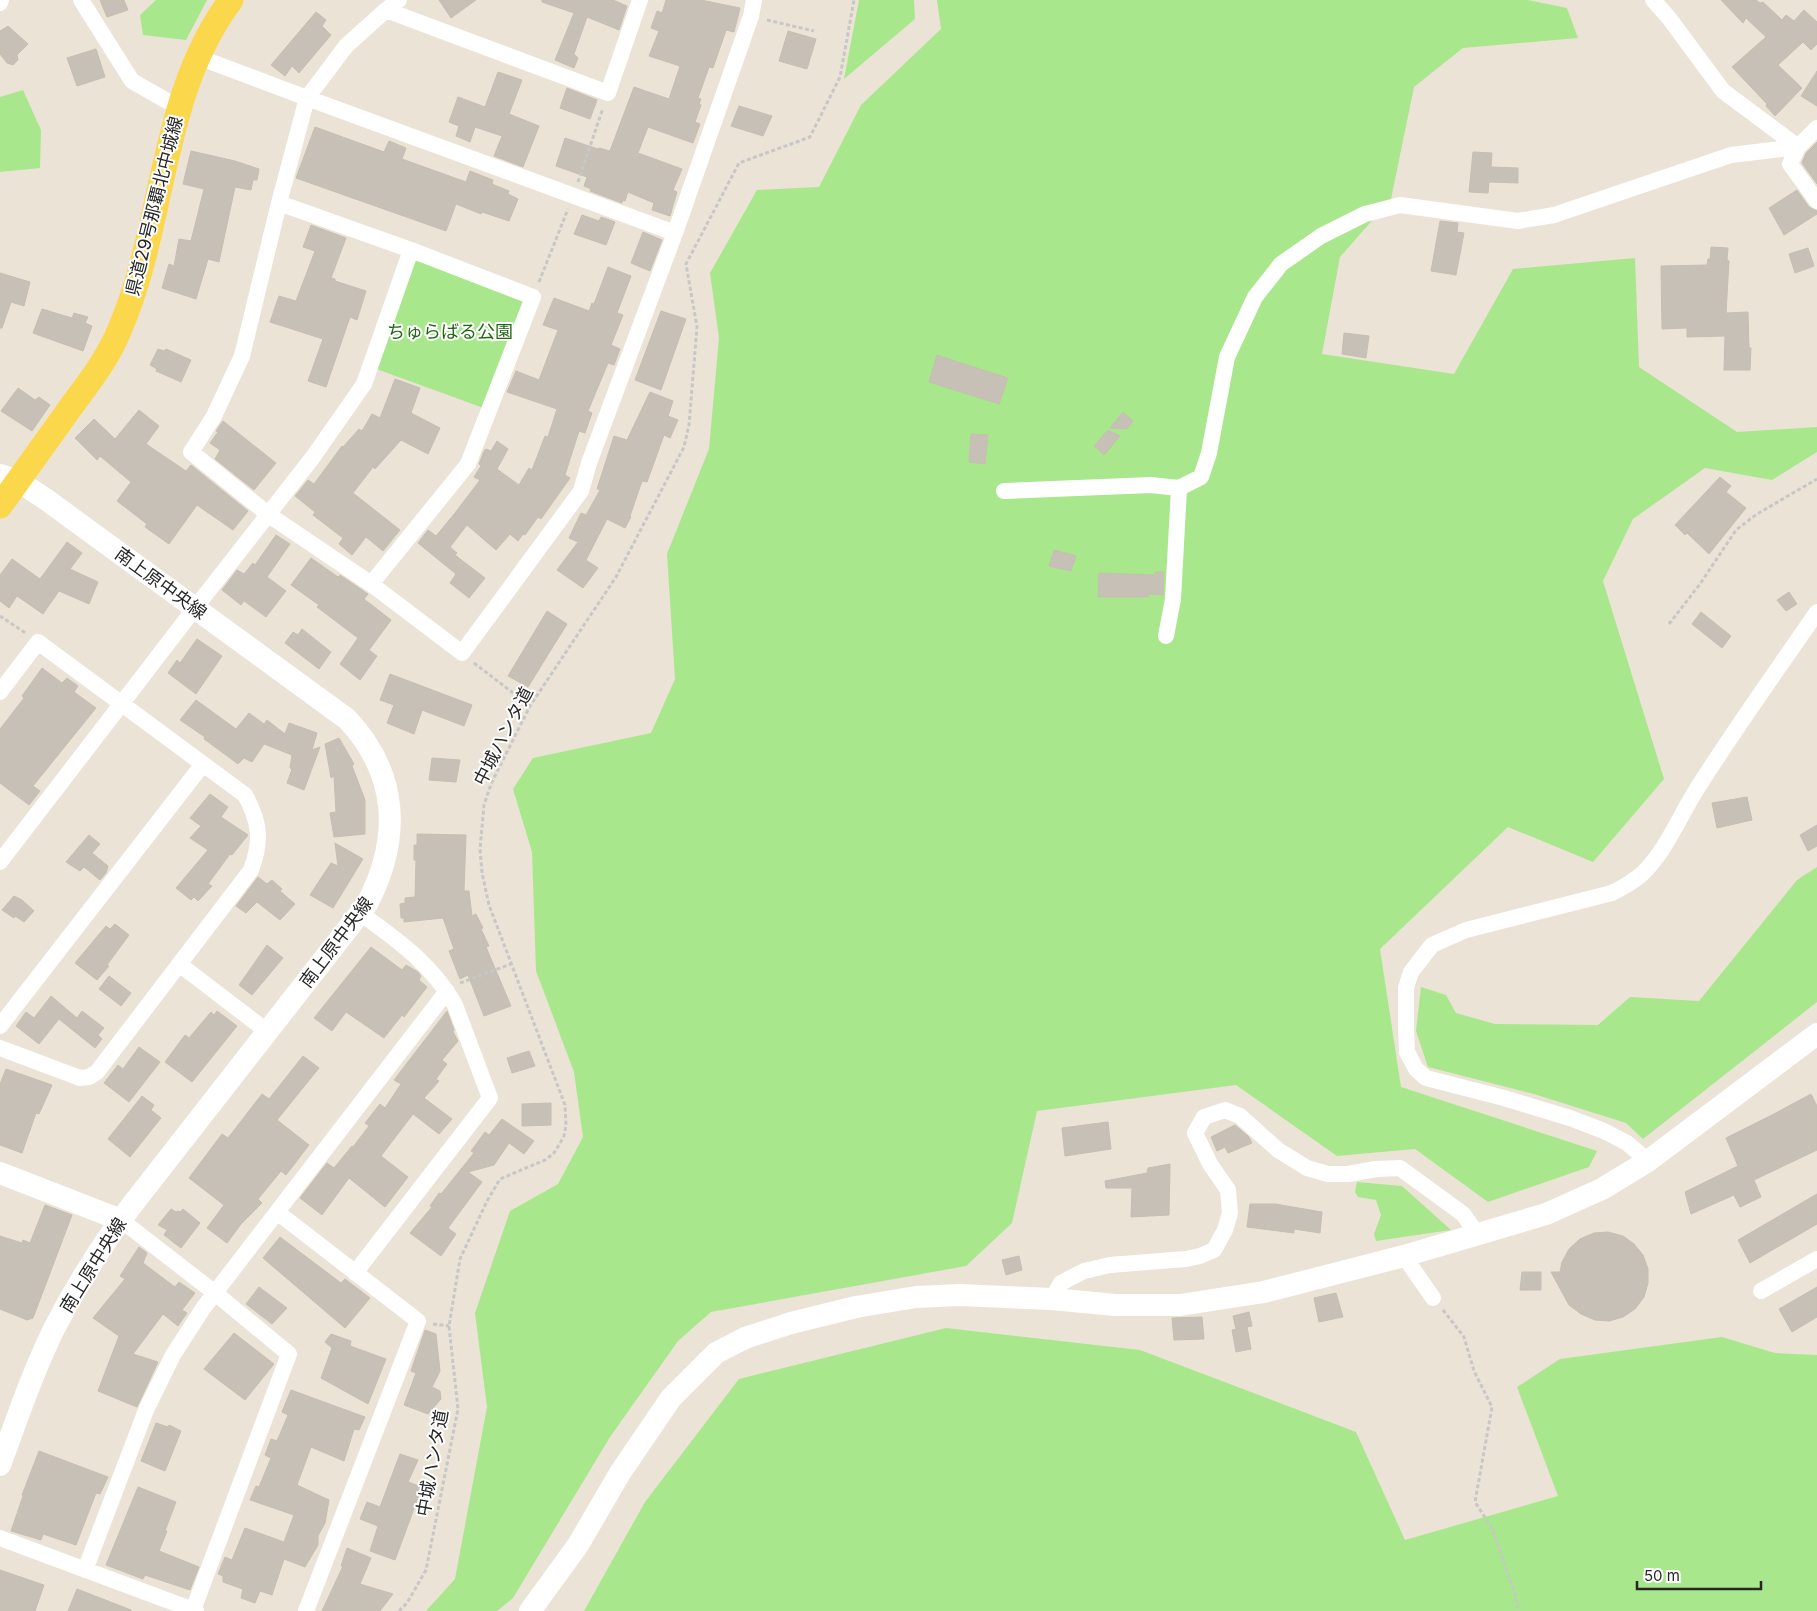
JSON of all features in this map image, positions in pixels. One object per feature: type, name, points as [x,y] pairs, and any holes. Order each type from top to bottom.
[{"type":"main road","name":"県道29号那覇北中城線","points":[[0,506],[9,478],[105,360],[119,331],[148,245],[181,104],[198,57],[214,26],[231,0]]},
{"type":"street","points":[[81,0],[132,81],[167,101],[181,104]]},
{"type":"street","points":[[640,0],[608,93],[392,5],[346,46],[307,98],[242,356],[214,416],[191,452],[269,515],[371,584],[462,653],[581,491],[589,464],[675,233],[753,8]]},
{"type":"street","points":[[1653,0],[1669,18],[1723,92],[1798,147]]},
{"type":"street","points":[[198,57],[675,233]]},
{"type":"street","points":[[1817,128],[1798,147],[1790,164],[1817,201]]},
{"type":"street","points":[[1004,491],[1150,485],[1180,488],[1201,477],[1209,453],[1227,357],[1255,297],[1281,264],[1321,236],[1365,214],[1400,205],[1518,220],[1554,215],[1731,155],[1798,147]]},
{"type":"street","points":[[279,203],[411,250],[533,297],[468,464],[371,584]]},
{"type":"street","points":[[0,862],[194,608],[269,515],[313,457],[364,384],[411,250]]},
{"type":"street","name":"南上原中央線","points":[[0,1465],[54,1328],[75,1290],[121,1220],[367,904],[379,880],[386,858],[390,832],[387,792],[377,763],[368,745],[346,719],[44,498],[9,478]]},
{"type":"street","points":[[1166,636],[1173,598],[1180,488]]},
{"type":"street","points":[[1648,1161],[1627,1143],[1596,1128],[1504,1098],[1426,1078],[1416,1069],[1408,1052],[1405,1008],[1406,988],[1411,972],[1432,945],[1446,938],[1466,930],[1612,893],[1627,886],[1644,872],[1660,851],[1695,792],[1742,720],[1817,612]]},
{"type":"street","points":[[0,692],[38,642],[245,795],[254,812],[258,826],[256,856],[251,870],[97,1072],[89,1077],[80,1078],[0,1048]]},
{"type":"street","points":[[0,1026],[203,764]]},
{"type":"street","points":[[355,1272],[490,1098],[455,1004],[447,990],[409,949],[360,913]]},
{"type":"street","points":[[179,964],[268,1032]]},
{"type":"street","points":[[85,1570],[146,1410],[173,1355],[204,1306],[447,990]]},
{"type":"street","points":[[530,1611],[578,1545],[620,1473],[671,1398],[716,1354],[745,1338],[791,1323],[856,1307],[916,1298],[959,1295],[1052,1299],[1115,1306],[1180,1305],[1264,1292],[1404,1256],[1546,1214],[1602,1189],[1648,1161],[1817,1034]]},
{"type":"street","points":[[1052,1299],[1061,1283],[1084,1271],[1110,1265],[1186,1259],[1214,1250],[1225,1230],[1230,1213],[1228,1190],[1210,1164],[1195,1133],[1204,1117],[1225,1110],[1240,1116],[1278,1150],[1307,1168],[1328,1174],[1348,1174],[1376,1169],[1400,1168],[1463,1214],[1478,1235]]},
{"type":"street","points":[[0,1173],[121,1220],[215,1292],[289,1354],[194,1610],[0,1538]]},
{"type":"street","points":[[277,1212],[418,1321],[306,1611]]},
{"type":"street","points":[[1404,1256],[1433,1298]]},
{"type":"street","points":[[1761,1291],[1817,1259]]},
{"type":"path","name":"中城ハンタ道","points":[[399,1611],[407,1603],[426,1570],[458,1410],[449,1326],[460,1259],[487,1201],[500,1179],[545,1160],[554,1152],[564,1136],[565,1105],[489,905],[482,872],[480,850],[484,805],[491,784],[530,706],[616,577],[684,447],[689,425],[696,327],[686,264],[739,163],[810,137],[840,77],[854,0]]},
{"type":"path","points":[[753,8],[814,31]]},
{"type":"path","points":[[533,297],[573,196],[608,93]]},
{"type":"path","points":[[1669,624],[1700,584],[1736,530],[1757,514],[1817,479]]},
{"type":"path","points":[[0,616],[38,642]]},
{"type":"path","points":[[462,653],[530,706]]},
{"type":"path","points":[[447,990],[454,985],[511,964]]},
{"type":"path","points":[[1433,1298],[1464,1337],[1474,1371],[1492,1407],[1475,1502],[1492,1528],[1515,1594],[1518,1611]]},
{"type":"green space","points":[[156,0],[207,0],[186,40],[143,35],[140,15]]},
{"type":"green space","points":[[859,0],[914,0],[915,19],[844,79]]},
{"type":"green space","points":[[937,0],[1528,0],[1567,8],[1578,38],[1463,48],[1414,87],[1391,199],[1340,257],[1322,354],[1454,374],[1513,269],[1635,258],[1639,367],[1737,432],[1817,427],[1817,452],[1772,480],[1705,468],[1633,519],[1603,581],[1664,779],[1593,862],[1508,827],[1380,949],[1401,1087],[1597,1151],[1589,1167],[1488,1202],[1415,1149],[1337,1156],[1236,1085],[1037,1111],[1012,1223],[966,1266],[711,1312],[678,1341],[610,1437],[513,1598],[497,1611],[426,1611],[455,1579],[487,1407],[475,1313],[510,1211],[558,1184],[583,1137],[574,1072],[536,971],[532,852],[513,789],[533,758],[651,733],[675,679],[667,554],[709,449],[719,338],[710,273],[757,190],[819,187],[861,105],[941,29]]},
{"type":"green space","points":[[23,90],[41,130],[40,168],[0,172],[0,97]]},
{"type":"green space","name":"ちゅらばる公園","points":[[411,250],[533,297],[489,410],[371,367]]},
{"type":"green space","points":[[1817,867],[1817,1002],[1643,1139],[1626,1123],[1534,1094],[1428,1067],[1416,1031],[1421,987],[1446,995],[1456,1013],[1495,1024],[1598,1025],[1630,997],[1699,1001],[1797,880]]},
{"type":"green space","points":[[1357,1182],[1402,1186],[1451,1230],[1376,1241],[1374,1234],[1381,1215],[1376,1200],[1358,1197],[1355,1192]]},
{"type":"green space","points":[[946,1328],[1140,1350],[1356,1432],[1405,1540],[1558,1496],[1517,1387],[1560,1359],[1722,1337],[1775,1353],[1817,1355],[1817,1611],[584,1611],[645,1502],[739,1379]]},
{"type":"building","points":[[100,0],[124,0],[128,10],[107,17]]},
{"type":"building","points":[[439,0],[476,0],[451,18]]},
{"type":"building","points":[[542,0],[613,0],[627,6],[619,30],[587,17],[574,54],[578,58],[574,68],[555,60],[574,13],[542,2]]},
{"type":"building","points":[[666,0],[701,0],[740,8],[734,32],[726,30],[713,68],[709,67],[698,98],[701,99],[699,104],[701,105],[695,122],[700,124],[693,143],[648,127],[638,153],[682,169],[673,190],[677,192],[670,216],[652,210],[654,203],[628,192],[625,201],[623,200],[622,203],[590,191],[591,189],[584,186],[587,177],[556,166],[565,138],[610,151],[634,87],[669,99],[680,66],[649,56],[659,31],[651,28],[657,11],[662,13]]},
{"type":"building","points":[[1721,0],[1756,0],[1760,3],[1763,2],[1782,20],[1786,15],[1794,21],[1804,10],[1817,22],[1817,44],[1811,50],[1803,42],[1778,65],[1802,88],[1775,116],[1766,106],[1767,104],[1732,67],[1766,37],[1746,18],[1743,23]]},
{"type":"building","points":[[316,12],[326,20],[322,26],[331,35],[299,73],[292,66],[285,76],[271,65]]},
{"type":"building","points":[[8,26],[28,44],[17,55],[18,60],[13,65],[7,63],[0,54],[0,31]]},
{"type":"building","points":[[788,31],[816,39],[807,69],[779,61]]},
{"type":"building","points":[[96,49],[105,77],[77,86],[67,58]]},
{"type":"building","points":[[1817,71],[1817,106],[1801,96]]},
{"type":"building","points":[[498,72],[522,80],[509,114],[539,126],[523,167],[494,156],[502,136],[475,127],[470,142],[456,136],[459,126],[449,122],[458,97],[485,107]]},
{"type":"building","points":[[567,88],[597,100],[590,119],[560,108]]},
{"type":"building","points":[[739,106],[772,116],[763,136],[731,126]]},
{"type":"building","points":[[315,127],[384,152],[389,141],[406,148],[402,159],[466,182],[470,171],[493,180],[492,184],[509,191],[508,194],[518,199],[509,221],[482,212],[481,214],[456,204],[446,231],[296,178]]},
{"type":"building","points":[[1817,142],[1817,184],[1802,163],[1806,153]]},
{"type":"building","points":[[191,151],[235,161],[259,169],[257,180],[253,180],[251,190],[235,187],[219,262],[208,259],[196,299],[162,288],[169,264],[174,266],[179,239],[191,241],[204,189],[183,184]]},
{"type":"building","points":[[1473,152],[1492,153],[1491,167],[1518,168],[1518,183],[1489,182],[1488,193],[1469,192]]},
{"type":"building","points":[[1797,190],[1809,207],[1817,211],[1817,214],[1784,235],[1769,208]]},
{"type":"building","points":[[582,215],[599,221],[601,217],[615,222],[606,245],[574,234]]},
{"type":"building","points":[[1440,221],[1458,223],[1457,232],[1464,233],[1456,275],[1431,271]]},
{"type":"building","points":[[311,225],[346,238],[331,278],[366,291],[357,320],[350,317],[326,387],[308,381],[323,339],[270,322],[279,296],[296,301],[315,251],[303,247]]},
{"type":"building","points":[[643,232],[662,240],[650,271],[631,263]]},
{"type":"building","points":[[1711,247],[1728,248],[1726,313],[1748,312],[1749,348],[1751,348],[1750,370],[1724,370],[1725,336],[1687,337],[1687,328],[1662,329],[1661,266],[1707,265],[1708,259],[1710,259]]},
{"type":"building","points":[[1808,248],[1814,266],[1795,273],[1789,254]]},
{"type":"building","points":[[608,267],[631,276],[617,313],[623,315],[611,345],[620,349],[614,365],[608,363],[588,411],[592,413],[585,433],[579,431],[565,475],[570,478],[541,519],[538,517],[525,535],[523,534],[518,541],[510,534],[496,550],[467,525],[450,547],[457,553],[455,555],[485,578],[469,598],[450,583],[456,574],[418,543],[428,530],[436,536],[455,513],[480,480],[474,477],[481,466],[479,464],[484,451],[486,449],[491,451],[497,441],[508,449],[497,469],[519,485],[529,468],[532,470],[545,436],[548,437],[557,409],[507,392],[516,371],[539,380],[558,330],[543,325],[554,298],[589,311],[592,303],[594,304]]},
{"type":"building","points":[[0,273],[30,282],[24,306],[11,302],[2,328],[0,328]]},
{"type":"building","points":[[42,309],[72,318],[74,313],[88,317],[85,323],[92,326],[83,351],[33,333]]},
{"type":"building","points":[[661,311],[686,319],[661,390],[635,380]]},
{"type":"building","points":[[1344,333],[1369,336],[1366,358],[1342,354]]},
{"type":"building","points":[[158,349],[164,351],[166,349],[191,360],[181,382],[156,371],[157,369],[150,365]]},
{"type":"building","points":[[937,355],[1008,378],[999,404],[929,382]]},
{"type":"building","points":[[395,379],[420,388],[411,413],[440,428],[428,454],[401,440],[375,469],[373,467],[353,493],[400,530],[383,551],[366,537],[352,555],[339,544],[343,538],[313,515],[315,512],[295,496],[308,480],[314,484],[342,446],[359,429],[362,431],[372,414],[380,418]]},
{"type":"building","points":[[18,388],[35,400],[39,397],[50,405],[32,431],[1,411]]},
{"type":"building","points":[[650,392],[673,401],[668,416],[678,420],[670,438],[664,435],[647,482],[642,481],[631,517],[625,528],[607,519],[586,560],[598,568],[583,588],[557,570],[578,542],[569,538],[581,513],[586,515],[600,490],[597,489],[614,436],[627,440]]},
{"type":"building","points":[[139,410],[159,426],[146,444],[186,471],[191,465],[248,511],[233,530],[197,505],[169,544],[145,527],[147,524],[117,501],[131,482],[100,456],[97,460],[75,438],[94,419],[115,439]]},
{"type":"building","points":[[1123,412],[1133,421],[1127,429],[1110,428]]},
{"type":"building","points":[[223,421],[276,463],[254,490],[215,459],[220,450],[210,443]]},
{"type":"building","points":[[1108,430],[1120,436],[1104,455],[1094,446]]},
{"type":"building","points":[[971,434],[988,435],[985,464],[969,462]]},
{"type":"building","points":[[1720,477],[1731,486],[1726,492],[1746,508],[1709,554],[1687,533],[1685,535],[1675,525]]},
{"type":"building","points":[[276,535],[290,544],[267,577],[286,591],[266,617],[244,601],[241,605],[222,590],[237,570],[244,574],[253,563],[255,565]]},
{"type":"building","points":[[67,542],[82,553],[70,569],[98,582],[89,604],[59,591],[43,614],[17,596],[9,608],[0,601],[0,575],[12,559],[40,579]]},
{"type":"building","points":[[1054,550],[1076,556],[1071,571],[1049,566]]},
{"type":"building","points":[[311,558],[338,577],[340,575],[368,594],[364,599],[391,620],[369,650],[377,656],[360,680],[340,664],[358,638],[317,607],[319,605],[291,585]]},
{"type":"building","points":[[1155,572],[1164,572],[1163,595],[1149,594],[1149,597],[1098,597],[1099,573],[1155,575]]},
{"type":"building","points":[[1789,592],[1797,604],[1786,611],[1777,600]]},
{"type":"building","points":[[547,611],[567,624],[528,687],[508,676]]},
{"type":"building","points":[[1701,612],[1731,636],[1722,648],[1692,624]]},
{"type":"building","points":[[302,629],[331,652],[319,669],[285,643],[293,632],[298,635]]},
{"type":"building","points":[[197,639],[222,656],[196,694],[168,673],[177,660],[180,663]]},
{"type":"building","points":[[42,668],[62,683],[67,678],[78,686],[74,692],[96,708],[33,786],[40,791],[29,805],[0,783],[0,729],[24,698],[22,696]]},
{"type":"building","points":[[390,674],[472,705],[464,726],[422,710],[414,734],[387,723],[394,705],[380,700]]},
{"type":"building","points":[[196,700],[236,729],[249,713],[264,724],[267,720],[285,734],[289,723],[317,733],[312,750],[320,747],[304,790],[287,783],[292,769],[290,768],[292,755],[264,744],[252,762],[244,758],[238,764],[204,739],[205,737],[180,720]]},
{"type":"building","points":[[339,738],[354,764],[352,766],[365,800],[365,834],[334,837],[330,813],[336,812],[334,776],[331,778],[325,744]]},
{"type":"building","points":[[432,758],[460,760],[456,782],[429,780]]},
{"type":"building","points":[[210,794],[228,807],[221,817],[248,835],[232,855],[230,854],[208,884],[212,886],[198,901],[194,897],[191,900],[176,888],[208,850],[190,838],[201,826],[190,818]]},
{"type":"building","points":[[1747,797],[1752,820],[1717,828],[1712,803]]},
{"type":"building","points":[[1817,825],[1817,846],[1808,851],[1800,835]]},
{"type":"building","points":[[417,834],[466,835],[464,891],[469,891],[472,916],[476,914],[483,928],[481,929],[489,946],[486,947],[511,1006],[484,1016],[468,975],[460,979],[449,951],[454,949],[443,918],[404,922],[404,918],[401,918],[400,904],[405,903],[405,898],[415,897],[416,860],[414,860],[414,845],[417,845]]},
{"type":"building","points":[[89,835],[100,844],[92,853],[108,866],[106,873],[100,880],[84,867],[80,871],[66,862]]},
{"type":"building","points":[[335,843],[363,859],[333,908],[310,895],[331,863],[338,866]]},
{"type":"building","points":[[258,877],[267,884],[272,880],[282,889],[280,891],[295,904],[280,920],[257,902],[246,913],[236,906]]},
{"type":"building","points":[[14,896],[22,900],[34,911],[24,922],[2,910]]},
{"type":"building","points":[[115,924],[129,935],[107,965],[109,966],[97,980],[75,963],[106,926],[110,929]]},
{"type":"building","points":[[267,945],[283,958],[252,995],[239,985]]},
{"type":"building","points":[[371,947],[402,970],[406,965],[418,972],[421,976],[419,980],[427,987],[404,1017],[402,1015],[384,1038],[346,1012],[332,1031],[314,1018]]},
{"type":"building","points":[[109,976],[131,993],[121,1006],[99,989]]},
{"type":"building","points":[[51,996],[77,1018],[82,1011],[104,1028],[98,1035],[102,1039],[95,1048],[59,1019],[39,1044],[16,1026],[26,1012],[34,1018]]},
{"type":"building","points":[[217,1011],[237,1026],[192,1082],[165,1062],[185,1035],[189,1038],[211,1012],[214,1015]]},
{"type":"building","points":[[447,1011],[454,1030],[453,1032],[458,1041],[442,1060],[447,1064],[436,1079],[439,1081],[424,1098],[452,1119],[439,1134],[413,1114],[381,1156],[408,1177],[385,1207],[349,1178],[322,1215],[300,1198],[327,1163],[334,1168],[353,1147],[369,1126],[365,1123],[380,1104],[385,1108],[401,1084],[394,1080]]},
{"type":"building","points":[[139,1047],[160,1062],[129,1102],[104,1083],[118,1065],[123,1069]]},
{"type":"building","points":[[529,1051],[535,1066],[512,1073],[507,1058]]},
{"type":"building","points":[[303,1056],[319,1068],[277,1120],[309,1145],[286,1175],[281,1171],[258,1199],[262,1203],[241,1224],[227,1243],[207,1228],[224,1205],[189,1178],[222,1134],[228,1138],[262,1094],[269,1099]]},
{"type":"building","points":[[6,1069],[52,1085],[39,1114],[36,1113],[22,1153],[0,1145],[0,1084]]},
{"type":"building","points":[[1811,1094],[1817,1106],[1817,1150],[1754,1180],[1761,1197],[1740,1207],[1734,1195],[1691,1214],[1685,1192],[1738,1166],[1726,1138]]},
{"type":"building","points":[[142,1096],[154,1105],[151,1110],[161,1118],[130,1157],[108,1139]]},
{"type":"building","points":[[551,1103],[551,1125],[522,1126],[522,1104]]},
{"type":"building","points":[[502,1119],[534,1141],[524,1154],[509,1143],[494,1165],[468,1172],[482,1182],[448,1228],[456,1234],[441,1256],[410,1233],[432,1207],[430,1206],[439,1193],[441,1194],[474,1153],[471,1151],[485,1132],[489,1135]]},
{"type":"building","points":[[1108,1122],[1111,1149],[1065,1156],[1062,1128]]},
{"type":"building","points":[[1235,1125],[1249,1137],[1252,1143],[1228,1153],[1225,1147],[1217,1151],[1211,1137]]},
{"type":"building","points":[[1170,1164],[1169,1215],[1131,1217],[1132,1188],[1106,1188],[1105,1181],[1147,1173],[1148,1168]]},
{"type":"building","points":[[1817,1194],[1817,1224],[1750,1263],[1738,1240]]},
{"type":"building","points":[[1250,1204],[1275,1204],[1322,1212],[1320,1233],[1294,1229],[1294,1233],[1247,1227]]},
{"type":"building","points":[[45,1205],[72,1215],[33,1318],[27,1320],[0,1309],[0,1236],[22,1243],[23,1240],[30,1243]]},
{"type":"building","points":[[171,1209],[180,1212],[183,1209],[200,1223],[181,1248],[164,1235],[167,1230],[158,1225]]},
{"type":"building","points":[[1608,1232],[1623,1236],[1634,1244],[1643,1255],[1648,1269],[1648,1283],[1644,1297],[1635,1309],[1623,1317],[1609,1321],[1595,1320],[1581,1314],[1569,1305],[1551,1272],[1560,1272],[1562,1262],[1569,1249],[1580,1239],[1594,1233]]},
{"type":"building","points":[[280,1237],[341,1283],[345,1279],[370,1298],[345,1328],[263,1258]]},
{"type":"building","points":[[139,1247],[147,1253],[143,1263],[175,1287],[179,1282],[195,1293],[182,1310],[187,1313],[178,1326],[163,1314],[133,1354],[158,1362],[137,1407],[98,1391],[119,1336],[93,1318],[125,1279],[120,1276]]},
{"type":"building","points":[[1019,1256],[1022,1270],[1006,1275],[1002,1260]]},
{"type":"building","points":[[1522,1272],[1541,1272],[1541,1290],[1520,1290]]},
{"type":"building","points":[[259,1287],[287,1308],[272,1324],[246,1304]]},
{"type":"building","points":[[1817,1287],[1817,1317],[1792,1332],[1779,1309]]},
{"type":"building","points":[[1336,1293],[1343,1317],[1319,1322],[1314,1298]]},
{"type":"building","points":[[1249,1312],[1252,1326],[1236,1329],[1233,1316]]},
{"type":"building","points":[[1202,1317],[1204,1339],[1174,1340],[1172,1318]]},
{"type":"building","points":[[1247,1327],[1251,1349],[1236,1352],[1232,1330]]},
{"type":"building","points":[[425,1330],[436,1334],[440,1371],[432,1387],[440,1391],[441,1399],[428,1414],[404,1405],[416,1373],[411,1371]]},
{"type":"building","points":[[234,1333],[274,1364],[245,1400],[204,1369]]},
{"type":"building","points":[[331,1334],[351,1341],[350,1346],[386,1359],[368,1404],[321,1378],[332,1348],[325,1342]]},
{"type":"building","points":[[291,1390],[365,1417],[359,1430],[354,1429],[344,1461],[311,1447],[297,1485],[329,1500],[325,1523],[318,1536],[318,1545],[305,1567],[284,1559],[272,1595],[260,1591],[255,1603],[241,1598],[243,1589],[223,1582],[223,1576],[218,1574],[225,1557],[232,1560],[245,1528],[284,1542],[294,1515],[250,1500],[256,1486],[259,1487],[271,1458],[265,1455],[271,1439],[277,1441],[288,1415],[282,1412]]},
{"type":"building","points":[[156,1423],[168,1427],[169,1425],[181,1431],[165,1471],[141,1461]]},
{"type":"building","points":[[39,1451],[108,1477],[100,1494],[96,1493],[76,1545],[43,1534],[41,1540],[11,1531],[22,1495]]},
{"type":"building","points":[[400,1454],[418,1460],[408,1482],[422,1487],[395,1560],[370,1551],[378,1526],[360,1519],[367,1502],[380,1507]]},
{"type":"building","points":[[138,1487],[176,1502],[159,1551],[199,1567],[190,1590],[145,1575],[143,1579],[106,1565]]},
{"type":"building","points":[[347,1548],[371,1558],[360,1584],[393,1594],[380,1611],[322,1611],[343,1566],[341,1566]]},
{"type":"building","points":[[0,1570],[44,1585],[35,1611],[0,1611]]},
{"type":"building","points":[[77,1589],[131,1610],[131,1611],[68,1611]]}]
